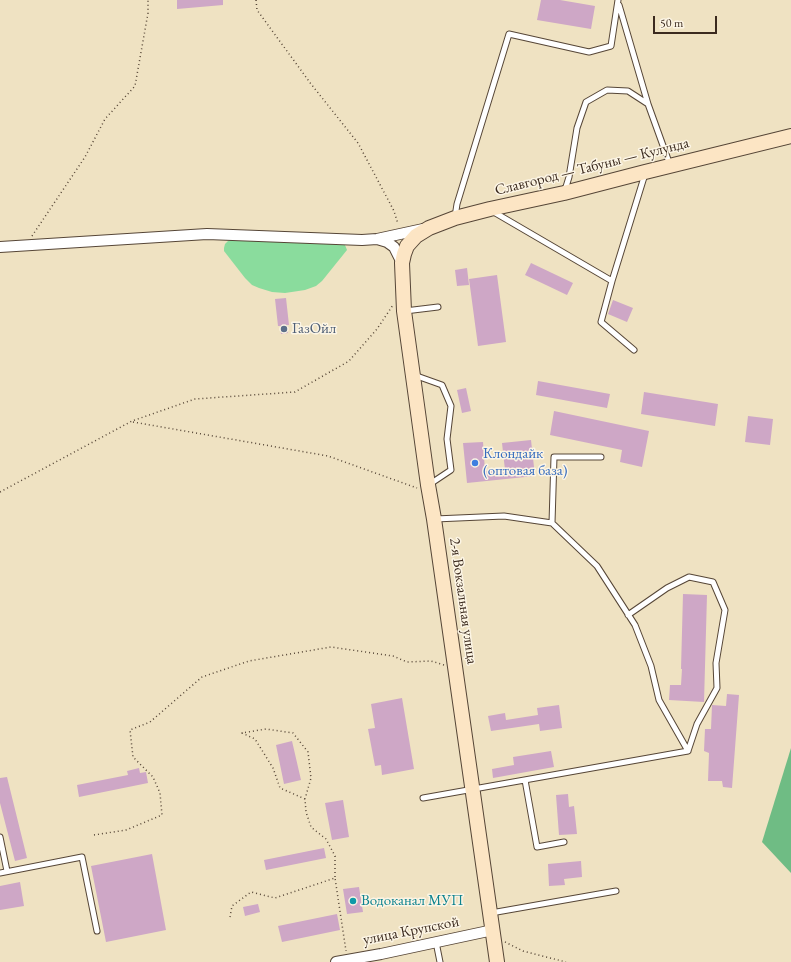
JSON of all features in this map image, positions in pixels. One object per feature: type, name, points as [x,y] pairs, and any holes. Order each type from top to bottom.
[{"type":"main road","name":"Славгород — Табуны — Кулунда","points":[[404,240],[455,218],[564,193],[791,136]]},
{"type":"main road","name":"2-я Вокзальная улица","points":[[404,240],[399,307],[414,375],[497,962]]},
{"type":"street","points":[[0,247],[207,234],[362,240],[404,240]]},
{"type":"street","points":[[376,239],[387,242],[394,247],[402,263]]},
{"type":"street","name":"улица Крупской","points":[[336,962],[436,942],[493,933]]},
{"type":"lane","points":[[618,1],[648,104],[670,166]]},
{"type":"lane","points":[[455,218],[457,204],[509,34],[589,52],[611,46],[618,1]]},
{"type":"lane","points":[[564,193],[569,177],[577,128],[586,102],[607,90],[628,91],[648,104]]},
{"type":"lane","points":[[634,350],[601,322],[612,281],[646,172]]},
{"type":"lane","points":[[490,209],[612,281]]},
{"type":"lane","points":[[399,307],[438,307]]},
{"type":"lane","points":[[414,375],[442,385],[451,406],[447,439],[451,470],[429,489]]},
{"type":"lane","points":[[552,523],[554,457],[601,457]]},
{"type":"lane","points":[[434,519],[504,516],[552,523],[597,566],[635,625],[651,666],[659,700],[688,751]]},
{"type":"lane","points":[[628,615],[667,588],[689,577],[713,582],[726,610],[716,663],[717,688],[697,724],[688,751]]},
{"type":"lane","points":[[424,798],[688,751]]},
{"type":"lane","points":[[525,780],[537,847],[564,842]]},
{"type":"lane","points":[[0,837],[8,871]]},
{"type":"lane","points":[[0,873],[82,857],[96,931]]},
{"type":"lane","points":[[490,913],[616,891]]},
{"type":"lane","points":[[436,942],[440,962]]},
{"type":"path","points":[[26,246],[84,157],[105,119],[135,86],[148,13],[148,0]]},
{"type":"path","points":[[256,0],[257,10],[311,84],[358,143],[394,211],[404,240]]},
{"type":"path","points":[[0,492],[132,421],[195,399],[295,392],[349,361],[399,307]]},
{"type":"path","points":[[132,421],[328,456],[429,489]]},
{"type":"path","points":[[94,835],[126,830],[162,815],[160,793],[153,777],[132,757],[130,730],[150,722],[202,677],[249,661],[331,646],[394,656],[407,662],[431,661],[455,668]]},
{"type":"path","points":[[305,799],[280,788],[273,768],[255,739],[242,733],[266,729],[293,733],[308,752],[311,778],[305,799],[306,812],[311,827],[326,839],[336,856],[335,878],[347,960]]},
{"type":"path","points":[[230,917],[232,906],[251,892],[275,898],[335,878]]},
{"type":"path","points":[[493,933],[522,951],[566,962]]},
{"type":"green space","points":[[234,239],[343,243],[347,250],[322,281],[316,286],[305,290],[285,293],[272,292],[252,285],[224,251],[225,244]]},
{"type":"green space","points":[[791,748],[791,873],[762,842]]},
{"type":"building","points":[[177,0],[223,0],[223,5],[177,9]]},
{"type":"building","points":[[541,0],[560,0],[595,6],[591,29],[537,20]]},
{"type":"building","points":[[531,263],[573,283],[567,295],[525,275]]},
{"type":"building","points":[[467,268],[469,285],[457,286],[455,270]]},
{"type":"building","points":[[497,275],[506,342],[478,346],[469,279]]},
{"type":"building","points":[[286,298],[289,325],[287,325],[288,333],[281,334],[280,326],[278,326],[275,299]]},
{"type":"building","points":[[613,300],[633,308],[627,322],[608,314]]},
{"type":"building","points":[[538,381],[610,394],[607,408],[536,395]]},
{"type":"building","points":[[466,388],[471,411],[462,413],[457,390]]},
{"type":"building","points":[[644,392],[718,404],[715,426],[641,414]]},
{"type":"building","points":[[554,411],[649,431],[642,467],[620,462],[622,450],[550,435]]},
{"type":"building","points":[[748,416],[773,419],[770,445],[745,442]]},
{"type":"building","points":[[531,440],[535,476],[467,483],[463,443],[483,442],[485,471],[505,470],[502,443]]},
{"type":"building","points":[[683,594],[707,595],[704,702],[669,700],[670,685],[681,685]]},
{"type":"building","points":[[727,694],[739,695],[732,788],[723,787],[722,781],[708,781],[709,753],[704,751],[705,729],[711,729],[712,705],[726,706]]},
{"type":"building","points":[[402,698],[414,769],[382,775],[381,765],[375,766],[368,729],[375,728],[371,704]]},
{"type":"building","points":[[559,705],[562,728],[540,731],[539,724],[491,731],[488,716],[505,713],[506,720],[538,715],[537,708]]},
{"type":"building","points":[[292,741],[301,780],[284,784],[276,745]]},
{"type":"building","points":[[551,751],[554,767],[493,778],[492,769],[514,765],[513,757]]},
{"type":"building","points":[[139,768],[140,773],[146,772],[148,783],[79,797],[77,785],[128,775],[127,771]]},
{"type":"building","points":[[7,777],[27,858],[15,861],[0,803],[0,778]]},
{"type":"building","points":[[568,794],[569,807],[574,806],[577,834],[559,835],[556,795]]},
{"type":"building","points":[[343,800],[349,837],[332,840],[325,803]]},
{"type":"building","points":[[324,848],[326,858],[266,870],[264,860]]},
{"type":"building","points":[[152,854],[166,930],[106,942],[91,866]]},
{"type":"building","points":[[581,861],[582,877],[564,879],[565,885],[549,886],[548,864]]},
{"type":"building","points":[[20,882],[24,906],[0,910],[0,886]]},
{"type":"building","name":"Водоканал МУП","points":[[359,887],[363,912],[347,914],[343,889]]},
{"type":"building","points":[[258,904],[260,912],[245,916],[243,907]]},
{"type":"building","points":[[337,914],[340,930],[282,942],[278,926]]},
{"type":"place","name":"ГазОйл","points":[[284,329]]},
{"type":"place","name":"Клондайк (оптовая база)","points":[[475,463]]},
{"type":"place","name":"Водоканал МУП","points":[[353,901]]}]
